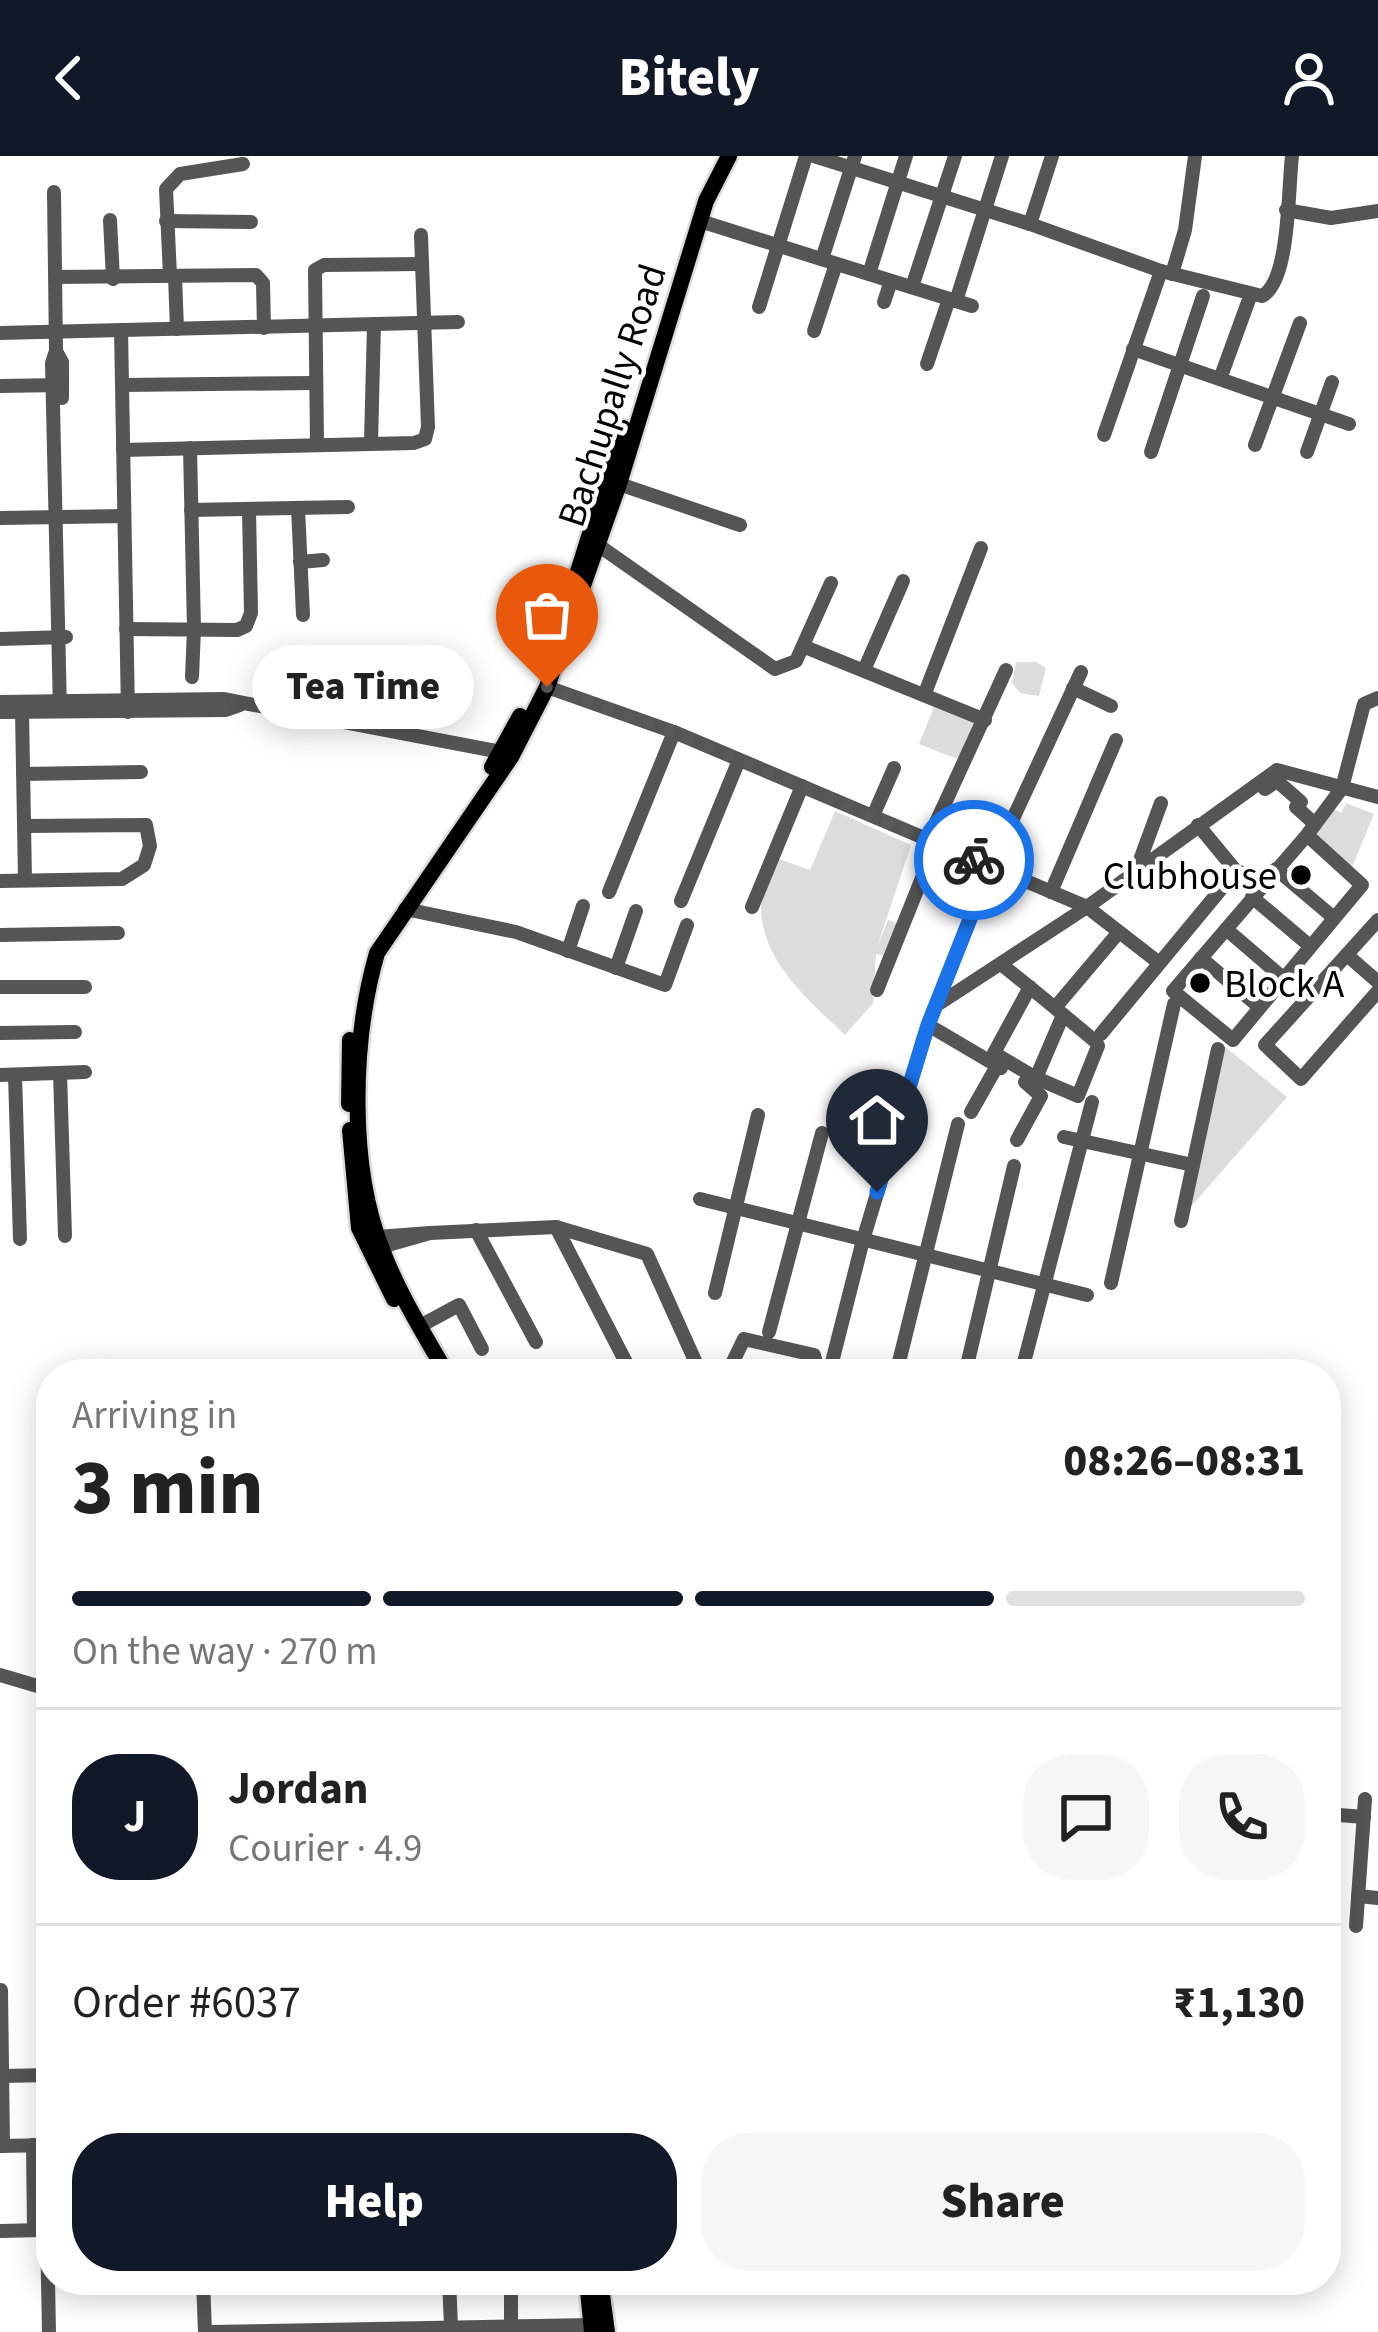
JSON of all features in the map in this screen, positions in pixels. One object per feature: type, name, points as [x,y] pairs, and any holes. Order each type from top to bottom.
[{"type":"main road","name":"Bachupally Road","points":[[426,1359],[373,1261],[356,1215],[349,1092],[352,1018],[367,948],[501,752],[557,634],[694,202],[716,156]]},
{"type":"main road","name":"Bachupally Road","points":[[439,1359],[379,1242],[364,1179],[359,1115],[361,1028],[376,953],[512,757],[547,687],[619,484],[700,220],[729,156]]},
{"type":"main road","points":[[589,2295],[597,2330]]},
{"type":"main road","points":[[597,2330],[599,2295]]},
{"type":"street","points":[[759,307],[810,156],[853,161],[898,182],[1167,273],[1251,294],[1270,293],[1281,271],[1292,156]]},
{"type":"street","points":[[869,274],[906,156]]},
{"type":"street","points":[[912,287],[955,156]]},
{"type":"street","points":[[927,364],[1002,156]]},
{"type":"street","points":[[1030,224],[1052,156]]},
{"type":"street","points":[[1104,435],[1133,349],[1185,230],[1195,156]]},
{"type":"street","points":[[814,331],[853,161]]},
{"type":"street","points":[[177,329],[166,189],[180,174],[243,164]]},
{"type":"street","points":[[54,192],[56,351],[52,363],[58,385],[64,705]]},
{"type":"street","points":[[1286,210],[1330,218],[1378,211]]},
{"type":"street","points":[[110,220],[113,279]]},
{"type":"street","points":[[700,220],[972,306]]},
{"type":"street","points":[[166,221],[251,222]]},
{"type":"street","points":[[123,450],[414,443],[427,434],[421,235]]},
{"type":"street","points":[[317,444],[315,270],[324,265],[422,264]]},
{"type":"street","points":[[56,277],[250,273],[262,278],[264,328]]},
{"type":"street","points":[[884,302],[891,281]]},
{"type":"street","points":[[1220,380],[1251,294]]},
{"type":"street","points":[[1151,452],[1203,296]]},
{"type":"street","points":[[0,334],[458,322]]},
{"type":"street","points":[[1256,445],[1300,323]]},
{"type":"street","points":[[371,442],[374,324]]},
{"type":"street","points":[[121,330],[129,705]]},
{"type":"street","points":[[1133,349],[1349,424]]},
{"type":"street","points":[[1307,452],[1332,382]]},
{"type":"street","points":[[122,386],[314,383]]},
{"type":"street","points":[[0,386],[58,385]]},
{"type":"street","points":[[190,448],[192,677]]},
{"type":"street","points":[[619,484],[740,525]]},
{"type":"street","points":[[191,510],[348,507]]},
{"type":"street","points":[[298,508],[303,615]]},
{"type":"street","points":[[126,629],[236,629],[250,621],[249,509]]},
{"type":"street","points":[[0,518],[124,516]]},
{"type":"street","points":[[598,545],[775,669],[796,662],[831,583]]},
{"type":"street","points":[[925,693],[981,548]]},
{"type":"street","points":[[300,562],[322,560]]},
{"type":"street","points":[[865,668],[903,581]]},
{"type":"street","points":[[0,639],[62,638]]},
{"type":"street","points":[[805,647],[985,720]]},
{"type":"street","points":[[877,990],[932,842],[1006,670]]},
{"type":"street","points":[[833,1359],[928,1025],[992,863],[1081,673]]},
{"type":"street","points":[[547,687],[674,732],[992,863],[1087,907],[1158,962]]},
{"type":"street","points":[[1073,688],[1111,706]]},
{"type":"street","points":[[1201,827],[1277,781],[1300,802],[1297,808],[1311,830],[1362,885],[1233,1040],[1173,991],[1311,830],[1342,788],[1364,704],[1378,698]]},
{"type":"street","points":[[0,702],[226,710],[240,705],[501,752]]},
{"type":"street","points":[[0,712],[64,705]]},
{"type":"street","points":[[22,711],[25,880]]},
{"type":"street","points":[[609,892],[674,732]]},
{"type":"street","points":[[1051,892],[1116,740]]},
{"type":"street","points":[[681,901],[739,760]]},
{"type":"street","points":[[873,816],[894,768]]},
{"type":"street","points":[[940,1003],[1135,874],[1276,770],[1378,796]]},
{"type":"street","points":[[23,774],[141,772]]},
{"type":"street","points":[[752,907],[802,786]]},
{"type":"street","points":[[1135,874],[1161,803]]},
{"type":"street","points":[[0,881],[122,879],[144,865],[150,836],[146,825],[24,826]]},
{"type":"street","points":[[1201,827],[1236,871],[1272,874],[1334,918]]},
{"type":"street","points":[[1101,1034],[1236,871]]},
{"type":"street","points":[[1252,897],[1310,946]]},
{"type":"street","points":[[568,951],[584,906]]},
{"type":"street","points":[[405,909],[516,932],[665,985],[687,925]]},
{"type":"street","points":[[616,968],[636,911]]},
{"type":"street","points":[[1347,956],[1378,986],[1301,1079],[1265,1045],[1378,920]]},
{"type":"street","points":[[1226,929],[1282,978]]},
{"type":"street","points":[[1036,1078],[1061,1009],[1119,932]]},
{"type":"street","points":[[0,935],[118,933]]},
{"type":"street","points":[[1201,958],[1258,1006]]},
{"type":"street","points":[[1002,965],[1096,1042],[1098,1050],[1078,1096],[994,1053],[1030,988]]},
{"type":"street","points":[[0,987],[85,987]]},
{"type":"street","points":[[1112,1283],[1174,1004]]},
{"type":"street","points":[[928,1025],[1041,1092],[1017,1140]]},
{"type":"street","points":[[0,1033],[75,1032]]},
{"type":"street","points":[[1180,1221],[1218,1049]]},
{"type":"street","points":[[971,1112],[997,1066]]},
{"type":"street","points":[[20,1239],[8,1075],[85,1072]]},
{"type":"street","points":[[60,1073],[64,1236]]},
{"type":"street","points":[[1025,1359],[1092,1102]]},
{"type":"street","points":[[715,1293],[758,1114]]},
{"type":"street","points":[[900,1359],[958,1124]]},
{"type":"street","points":[[770,1332],[822,1133]]},
{"type":"street","points":[[1064,1137],[1193,1165]]},
{"type":"street","points":[[969,1359],[1014,1166]]},
{"type":"street","points":[[700,1199],[1087,1295]]},
{"type":"street","points":[[379,1242],[430,1233],[556,1227],[647,1254],[694,1359]]},
{"type":"street","points":[[556,1227],[624,1359]]},
{"type":"street","points":[[476,1230],[536,1342]]},
{"type":"street","points":[[420,1326],[459,1305],[482,1349]]},
{"type":"street","points":[[735,1359],[744,1339],[815,1359]]},
{"type":"street","points":[[0,1675],[36,1686]]},
{"type":"street","points":[[1356,1926],[1365,1799]]},
{"type":"street","points":[[1341,1815],[1364,1817]]},
{"type":"street","points":[[1358,1896],[1378,1898]]},
{"type":"street","points":[[1,1990],[2,2146],[36,2145]]},
{"type":"street","points":[[2,2076],[36,2076]]},
{"type":"street","points":[[32,2145],[36,2173]]},
{"type":"street","points":[[0,2231],[36,2230]]},
{"type":"street","points":[[47,2295],[49,2332]]},
{"type":"street","points":[[203,2295],[207,2332],[451,2326],[597,2330]]},
{"type":"street","points":[[449,2295],[451,2326]]},
{"type":"street","points":[[511,2295],[511,2326]]},
{"type":"shaded area","points":[[1016,662],[1036,662],[1046,668],[1039,696],[1020,693],[1012,683]]},
{"type":"shaded area","points":[[934,707],[975,723],[960,760],[919,744]]},
{"type":"shaded area","points":[[1346,803],[1374,814],[1352,867],[1313,836],[1332,808],[1341,813]]},
{"type":"shaded area","points":[[835,811],[911,845],[877,947],[888,920],[897,923],[886,956],[876,954],[873,1003],[845,1035],[780,965],[761,912],[779,859],[810,870]]},
{"type":"shaded area","points":[[1223,1045],[1287,1097],[1188,1210]]},
{"type":"way so far","points":[[547,687],[674,732],[974,860]]},
{"type":"place","name":"Tea Time","points":[[547,687]]},
{"type":"place","name":"Clubhouse","points":[[1301,875]]},
{"type":"place","name":"Block A","points":[[1200,983]]},
{"type":"route","points":[[877,1192],[928,1025],[991,866],[974,860]]}]
